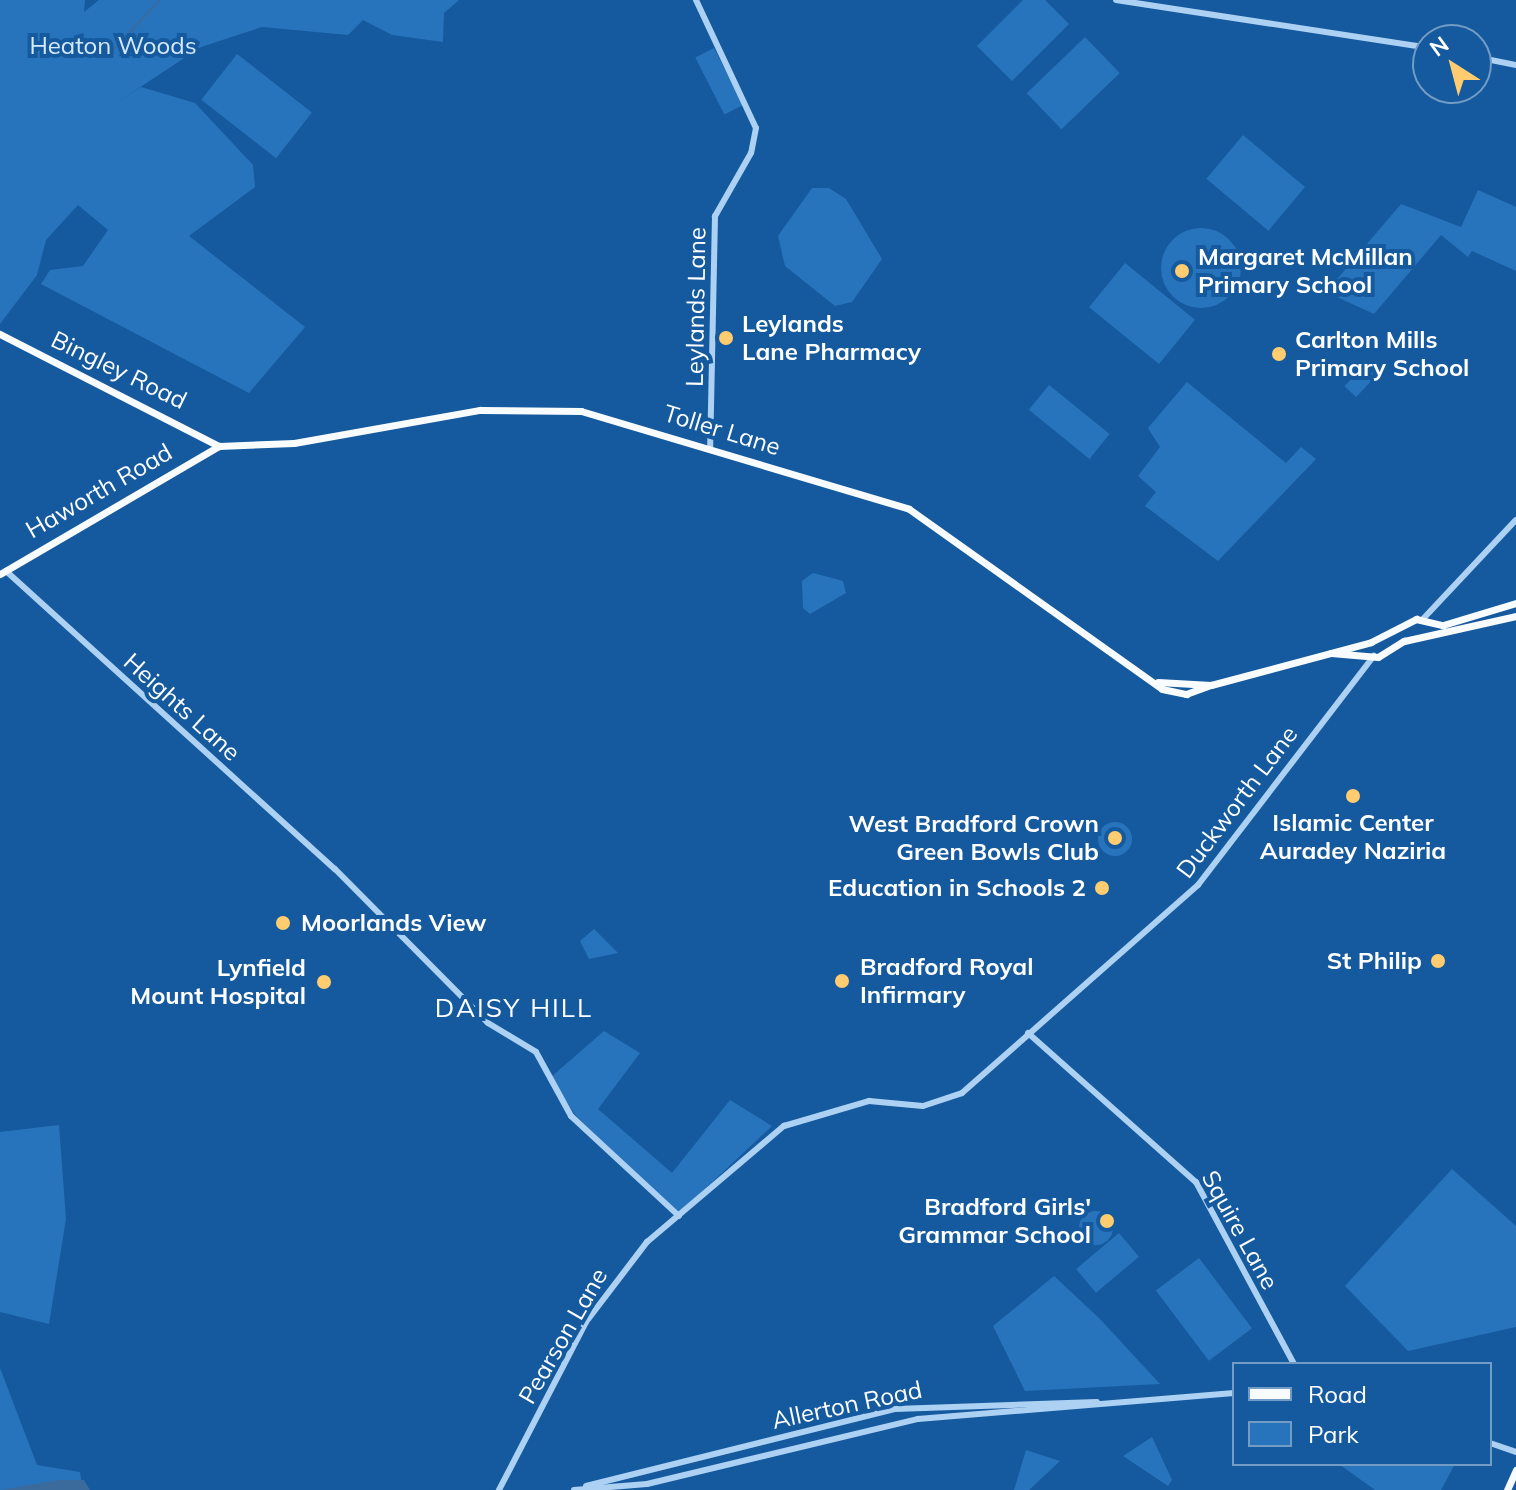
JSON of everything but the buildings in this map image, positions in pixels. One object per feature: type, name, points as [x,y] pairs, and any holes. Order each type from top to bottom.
[{"type":"main road","name":"Bingley Road","points":[[0,334],[219,446]]},
{"type":"main road","name":"Toller Lane","points":[[219,446],[294,443],[480,410],[549,409],[596,413],[923,515],[1158,682],[1195,689],[1331,653],[1371,650],[1516,616]]},
{"type":"main road","name":"Haworth Road","points":[[3,572],[219,446]]},
{"type":"main road","name":"Toller Lane","points":[[1371,650],[1426,622],[1471,617],[1516,603]]},
{"type":"main road","points":[[1471,617],[1474,627]]},
{"type":"main road","points":[[1423,638],[1426,622]]},
{"type":"main road","points":[[1507,1490],[1516,1470]]},
{"type":"street","name":"Leylands Lane","points":[[696,0],[756,128],[751,153],[715,216],[710,448]]},
{"type":"street","points":[[1116,0],[1412,46]]},
{"type":"street","points":[[1492,60],[1516,65]]},
{"type":"street","points":[[1426,622],[1516,520]]},
{"type":"street","name":"Heights Lane","points":[[3,572],[335,869],[488,1023],[536,1052],[571,1116],[679,1216]]},
{"type":"street","name":"Duckworth Lane","points":[[679,1216],[784,1126],[869,1101],[923,1106],[949,1100],[1198,885],[1371,650]]},
{"type":"street","name":"Squire Lane","points":[[1028,1033],[1196,1182],[1293,1362]]},
{"type":"street","name":"Pearson Lane","points":[[499,1490],[607,1288],[679,1216]]},
{"type":"street","name":"Allerton Road","points":[[573,1490],[647,1484],[918,1419],[1232,1393]]},
{"type":"street","name":"Allerton Road","points":[[573,1490],[895,1409],[1133,1403]]},
{"type":"street","points":[[1492,1444],[1516,1452]]},
{"type":"green space","name":"Heaton Woods","points":[[0,0],[85,0],[84,12],[99,0],[459,0],[444,13],[443,42],[392,35],[363,20],[348,35],[262,27],[201,47],[116,103],[141,87],[195,103],[253,165],[255,187],[189,236],[305,327],[249,393],[41,284],[50,270],[83,266],[108,230],[78,205],[46,240],[37,275],[0,324]]},
{"type":"green space","points":[[1023,0],[1045,0],[1069,24],[1012,81],[977,46]]},
{"type":"green space","points":[[1085,37],[1120,73],[1061,129],[1027,93]]},
{"type":"green space","points":[[714,48],[743,105],[724,115],[695,58]]},
{"type":"green space","points":[[237,54],[312,112],[276,158],[201,100]]},
{"type":"green space","points":[[1243,135],[1305,187],[1268,231],[1206,179]]},
{"type":"green space","points":[[812,188],[829,188],[846,199],[882,259],[852,302],[835,306],[785,266],[778,236]]},
{"type":"green space","points":[[1478,190],[1516,207],[1516,271],[1472,251],[1468,257],[1441,235],[1374,314],[1326,292],[1401,204],[1461,227]]},
{"type":"green space","points":[[1193,228],[1209,228],[1230,239],[1241,260],[1241,276],[1230,297],[1209,308],[1193,308],[1179,302],[1167,290],[1161,276],[1161,260],[1167,246],[1179,234]]},
{"type":"green space","points":[[1125,263],[1195,320],[1159,364],[1089,307]]},
{"type":"green space","points":[[1367,362],[1379,373],[1356,397],[1344,386]]},
{"type":"green space","points":[[1187,382],[1286,463],[1301,447],[1316,459],[1218,561],[1145,506],[1156,492],[1138,476],[1160,447],[1148,428]]},
{"type":"green space","points":[[1049,385],[1110,434],[1089,459],[1029,410]]},
{"type":"green space","points":[[813,573],[843,581],[846,593],[810,614],[803,608],[802,581]]},
{"type":"green space","name":"West Bradford Crown Green Bowls Club","points":[[1115,822],[1127,827],[1132,839],[1127,851],[1115,856],[1103,851],[1098,839],[1103,827]]},
{"type":"green space","points":[[594,929],[618,953],[589,959],[580,941]]},
{"type":"green space","points":[[604,1031],[640,1053],[598,1109],[672,1173],[730,1100],[772,1126],[679,1213],[576,1116],[551,1077]]},
{"type":"green space","points":[[59,1125],[66,1219],[49,1324],[0,1312],[0,1132]]},
{"type":"green space","points":[[1452,1169],[1516,1226],[1516,1327],[1408,1351],[1345,1286]]},
{"type":"green space","points":[[1096,1211],[1108,1216],[1113,1228],[1108,1240],[1096,1245],[1084,1240],[1079,1228],[1084,1216]]},
{"type":"green space","points":[[1119,1233],[1139,1257],[1096,1293],[1076,1269]]},
{"type":"green space","points":[[1199,1258],[1252,1328],[1209,1361],[1156,1290]]},
{"type":"green space","points":[[1054,1276],[1100,1319],[1160,1384],[1025,1391],[993,1326]]},
{"type":"green space","points":[[0,1368],[37,1465],[80,1472],[83,1490],[0,1490]]},
{"type":"green space","points":[[1152,1437],[1172,1480],[1168,1486],[1123,1456]]},
{"type":"green space","points":[[1026,1450],[1060,1461],[1029,1490],[1014,1490]]},
{"type":"green space","points":[[1342,1466],[1454,1466],[1441,1490],[1375,1490]]},
{"type":"shaded area","points":[[58,1480],[84,1480],[90,1490],[0,1490]]},
{"type":"waterway","points":[[110,53],[160,0]]},
{"type":"place","name":"Margaret McMillan Primary School","points":[[1182,271]]},
{"type":"place","name":"Leylands Lane Pharmacy","points":[[726,338]]},
{"type":"place","name":"Carlton Mills Primary School","points":[[1279,354]]},
{"type":"place","name":"Islamic Center Auradey Naziria","points":[[1353,796]]},
{"type":"place","name":"West Bradford Crown Green Bowls Club","points":[[1115,838]]},
{"type":"place","name":"Education in Schools 2","points":[[1102,888]]},
{"type":"place","name":"Moorlands View","points":[[283,923]]},
{"type":"place","name":"St Philip","points":[[1438,961]]},
{"type":"place","name":"Bradford Royal Infirmary","points":[[842,981]]},
{"type":"place","name":"Lynfield Mount Hospital","points":[[324,982]]},
{"type":"place","name":"Bradford Girls' Grammar School","points":[[1107,1221]]},
{"type":"district","name":"DAISY HILL","points":[[514,1008]]}]
